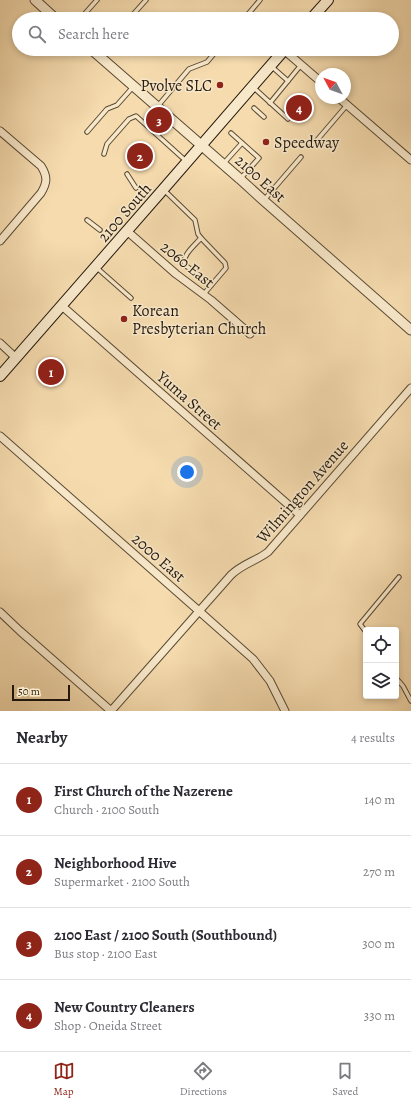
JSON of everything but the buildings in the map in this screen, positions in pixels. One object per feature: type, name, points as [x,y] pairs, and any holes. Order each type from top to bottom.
[{"type":"main road","points":[[317,12],[328,0]]},
{"type":"main road","name":"2100 South","points":[[0,376],[278,56]]},
{"type":"street","points":[[35,0],[48,12]]},
{"type":"street","name":"2100 East","points":[[102,56],[157,107],[410,329]]},
{"type":"street","points":[[292,56],[315,77]]},
{"type":"street","points":[[348,105],[411,160]]},
{"type":"street","points":[[0,131],[41,166],[47,179],[45,187],[41,193],[0,240]]},
{"type":"street","name":"2060 East","points":[[127,231],[171,270],[250,334]]},
{"type":"street","name":"Yuma Street","points":[[62,306],[300,515]]},
{"type":"street","points":[[0,343],[16,358]]},
{"type":"street","name":"Wilmington Avenue","points":[[111,711],[233,572],[268,552],[411,388]]},
{"type":"street","name":"2000 East","points":[[0,436],[255,662],[270,681],[285,711]]},
{"type":"street","points":[[0,612],[111,711]]},
{"type":"lane","points":[[86,12],[97,0]]},
{"type":"lane","points":[[135,12],[146,0]]},
{"type":"lane","points":[[250,12],[260,0]]},
{"type":"lane","points":[[157,107],[189,69],[206,62],[212,56]]},
{"type":"lane","points":[[270,65],[288,81]]},
{"type":"lane","points":[[270,103],[302,65]]},
{"type":"lane","points":[[87,132],[107,109],[117,105],[134,86]]},
{"type":"lane","points":[[252,87],[288,119]]},
{"type":"lane","points":[[312,146],[348,105]]},
{"type":"lane","points":[[254,108],[264,117]]},
{"type":"lane","points":[[104,154],[107,144],[129,119],[136,116],[187,161]]},
{"type":"lane","points":[[231,133],[258,158],[240,179]]},
{"type":"lane","points":[[223,164],[242,143]]},
{"type":"lane","points":[[263,200],[301,158]]},
{"type":"lane","points":[[128,174],[136,188]]},
{"type":"lane","points":[[163,190],[195,220],[198,234],[225,263],[226,268],[203,295]]},
{"type":"lane","points":[[87,220],[100,230]]},
{"type":"lane","points":[[201,238],[185,257],[183,262],[212,285]]},
{"type":"lane","points":[[96,267],[130,298]]},
{"type":"lane","points":[[363,628],[360,624],[399,577]]},
{"type":"lane","points":[[399,681],[411,701]]},
{"type":"place","name":"Pvolve SLC","points":[[220,85]]},
{"type":"place","name":"New Country Cleaners","points":[[299,108]]},
{"type":"place","name":"2100 East / 2100 South (Southbound)","points":[[159,120]]},
{"type":"place","name":"Speedway","points":[[266,142]]},
{"type":"place","name":"Neighborhood Hive","points":[[140,156]]},
{"type":"place","name":"Korean Presbyterian Church","points":[[124,319]]},
{"type":"place","name":"First Church of the Nazerene","points":[[51,372]]}]
